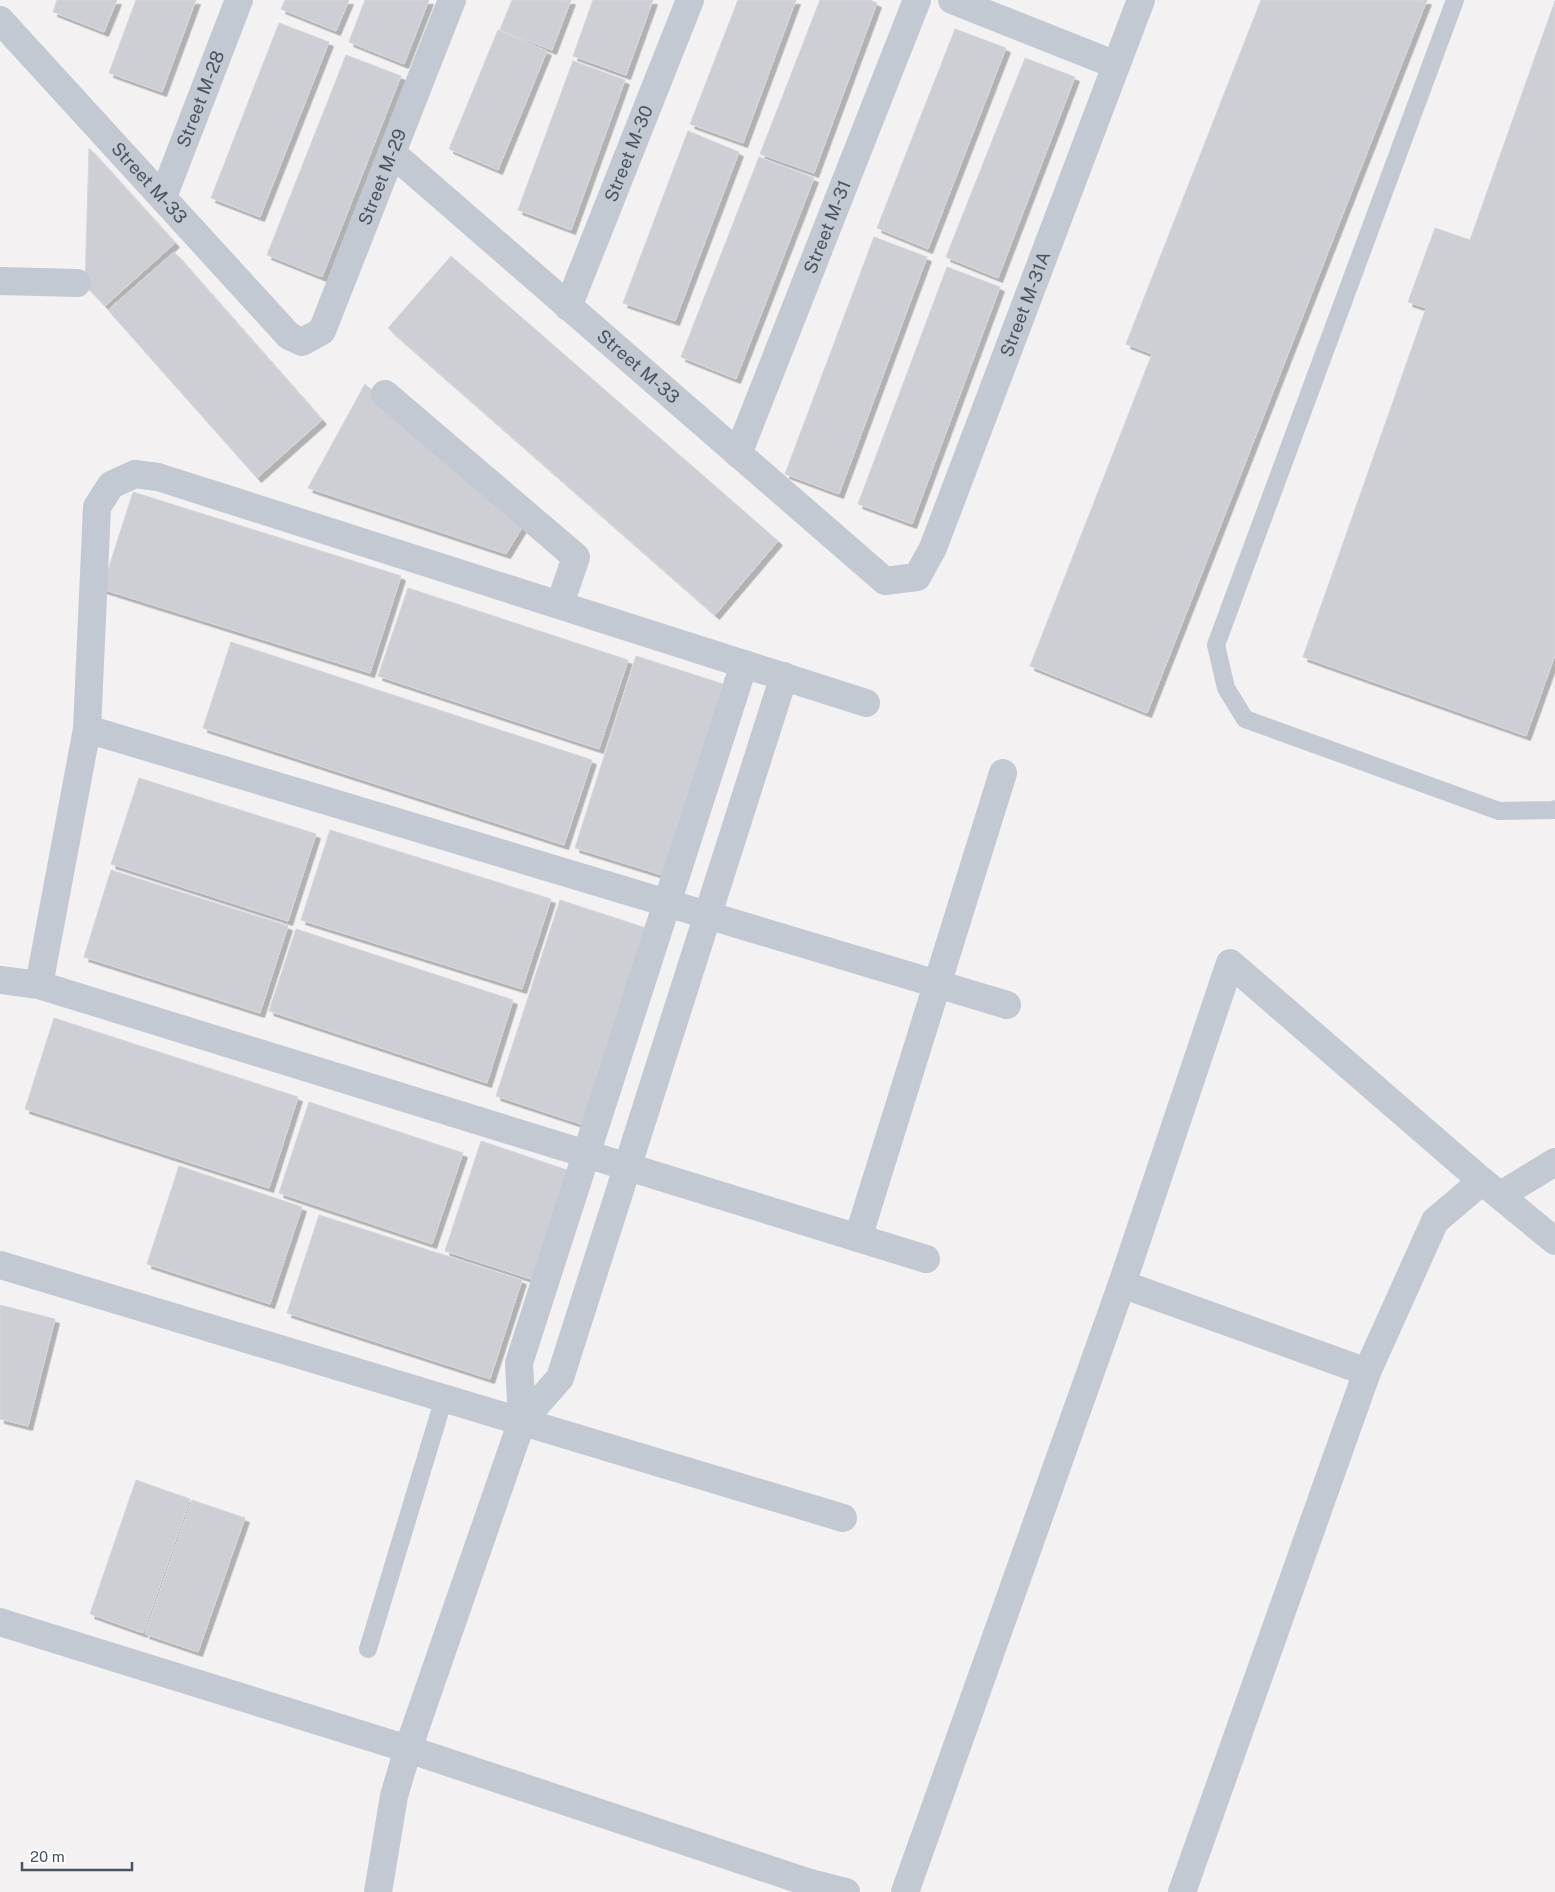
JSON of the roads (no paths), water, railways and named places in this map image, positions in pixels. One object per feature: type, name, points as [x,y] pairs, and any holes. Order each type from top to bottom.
[{"type":"street","name":"Street M-28","points":[[163,198],[239,0]]},
{"type":"street","name":"Street M-29","points":[[302,342],[322,331],[452,0]]},
{"type":"street","name":"Street M-30","points":[[568,307],[690,0]]},
{"type":"street","name":"Street M-31","points":[[738,454],[917,0]]},
{"type":"street","points":[[952,0],[1116,65]]},
{"type":"street","name":"Street M-31A","points":[[886,581],[917,577],[933,548],[1140,0]]},
{"type":"street","name":"Street M-33","points":[[5,15],[163,198],[289,336],[302,342]]},
{"type":"street","name":"Street M-33","points":[[392,153],[886,581]]},
{"type":"street","points":[[0,281],[77,283]]},
{"type":"street","points":[[385,394],[576,557],[560,604]]},
{"type":"street","points":[[39,985],[87,729],[98,507],[111,485],[135,474],[158,478],[560,604],[866,703]]},
{"type":"street","points":[[378,1892],[394,1796],[408,1749],[522,1421],[519,1363],[744,664]]},
{"type":"street","points":[[522,1421],[560,1378],[784,676]]},
{"type":"street","points":[[87,729],[1007,1005]]},
{"type":"street","points":[[858,1238],[1003,773]]},
{"type":"street","points":[[905,1892],[1122,1284],[1230,963],[1555,1241]]},
{"type":"street","points":[[0,980],[39,985],[926,1259]]},
{"type":"street","points":[[1182,1892],[1367,1372],[1435,1220],[1491,1188],[1555,1162]]},
{"type":"street","points":[[0,1265],[843,1518]]},
{"type":"street","points":[[1122,1284],[1367,1372]]},
{"type":"street","points":[[0,1622],[408,1749],[798,1879],[846,1892]]},
{"type":"lane","points":[[1455,0],[1216,645],[1226,688],[1245,719],[1500,811],[1555,809]]},
{"type":"lane","points":[[368,1649],[444,1398]]}]
